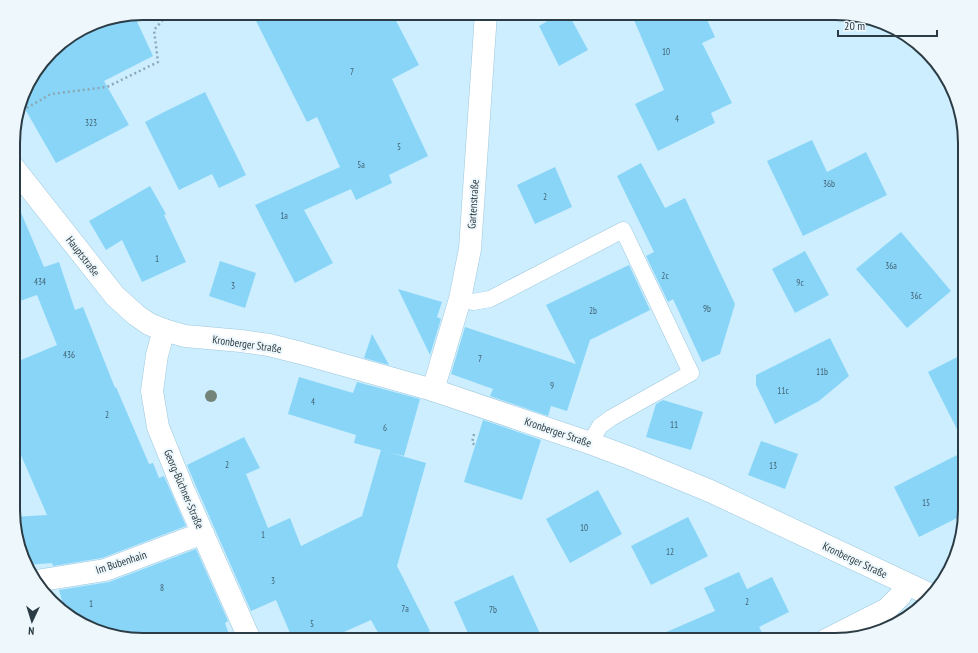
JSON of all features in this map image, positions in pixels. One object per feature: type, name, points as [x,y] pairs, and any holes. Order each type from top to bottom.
[{"type":"street","name":"Gartenstraße","points":[[433,390],[460,299],[470,249],[486,20]]},
{"type":"street","name":"Hauptstraße","points":[[20,176],[115,296],[136,315],[149,324],[164,330]]},
{"type":"street","name":"Kronberger Straße","points":[[164,330],[185,336],[269,345],[433,390],[590,443],[710,491],[926,593]]},
{"type":"street","name":"Georg-Büchner-Straße","points":[[164,330],[157,355],[152,391],[158,427],[183,488],[247,633]]},
{"type":"street","name":"Im Bubenhain","points":[[42,580],[105,570],[203,534]]},
{"type":"street","points":[[840,633],[887,609],[900,596],[907,584]]},
{"type":"lane","points":[[460,299],[473,302],[490,298],[622,230],[691,373],[611,418],[600,426],[590,443]]},
{"type":"path","points":[[25,109],[50,94],[107,87],[158,62],[154,30],[163,20]]},
{"type":"building","points":[[137,20],[153,56],[104,81],[129,125],[56,163],[25,109],[36,81],[50,62],[62,50],[81,36],[111,24]]},
{"type":"building","points":[[256,20],[396,20],[419,65],[392,79],[428,156],[389,175],[392,183],[356,200],[351,189],[304,210],[333,263],[295,283],[255,205],[340,167],[317,117],[307,122]]},
{"type":"building","points":[[549,20],[572,20],[588,50],[559,66],[539,26]]},
{"type":"building","points":[[634,20],[707,20],[715,37],[702,43],[732,103],[711,113],[715,123],[658,151],[635,104],[664,90]]},
{"type":"building","points":[[205,92],[246,175],[219,188],[212,174],[179,190],[145,122]]},
{"type":"building","points":[[812,140],[827,172],[866,152],[887,195],[803,236],[767,161]]},
{"type":"building","points":[[641,163],[665,208],[685,198],[735,304],[720,354],[702,362],[673,299],[668,302],[646,256],[654,252],[617,176]]},
{"type":"building","points":[[555,167],[572,207],[535,224],[517,185]]},
{"type":"building","points":[[150,186],[166,214],[164,215],[186,262],[142,282],[122,240],[106,250],[89,221]]},
{"type":"building","points":[[20,210],[44,267],[59,262],[75,310],[83,307],[115,388],[116,387],[149,464],[153,463],[159,478],[164,476],[186,526],[102,558],[53,566],[52,563],[33,565],[24,542],[20,517],[47,515],[20,453],[20,360],[57,345],[37,295],[20,301]]},
{"type":"building","points":[[901,232],[951,291],[907,328],[856,269]]},
{"type":"building","points":[[805,251],[829,295],[795,313],[772,269]]},
{"type":"building","points":[[220,261],[256,273],[245,308],[209,296]]},
{"type":"building","points":[[629,265],[650,310],[590,340],[567,411],[551,406],[548,416],[490,396],[493,389],[451,374],[465,327],[576,364],[546,305]]},
{"type":"building","points":[[398,289],[442,302],[437,317],[441,319],[430,355]]},
{"type":"building","points":[[372,334],[389,365],[364,358]]},
{"type":"building","points":[[830,338],[849,376],[819,401],[775,424],[756,385],[756,375]]},
{"type":"building","points":[[958,357],[958,431],[928,372]]},
{"type":"building","points":[[299,377],[353,393],[357,382],[420,399],[404,456],[388,452],[426,463],[397,566],[430,631],[426,633],[378,633],[371,620],[342,633],[290,633],[276,600],[251,611],[187,465],[244,437],[260,468],[246,474],[268,528],[290,518],[301,546],[362,516],[381,450],[354,443],[356,435],[288,414]]},
{"type":"building","points":[[663,400],[703,412],[691,450],[646,437],[656,404]]},
{"type":"building","points":[[483,420],[541,440],[522,500],[464,482]]},
{"type":"building","points":[[761,441],[798,454],[785,489],[748,475]]},
{"type":"building","points":[[958,455],[958,518],[919,537],[894,487]]},
{"type":"building","points":[[598,490],[622,534],[570,563],[546,519]]},
{"type":"building","points":[[688,517],[708,556],[651,585],[631,546]]},
{"type":"building","points":[[196,549],[228,621],[225,623],[229,633],[127,632],[96,624],[74,612],[63,603],[59,590],[109,582]]},
{"type":"building","points":[[739,572],[747,589],[772,577],[789,612],[759,627],[762,633],[664,633],[715,611],[704,588]]},
{"type":"building","points":[[513,575],[540,633],[468,633],[454,602]]}]
